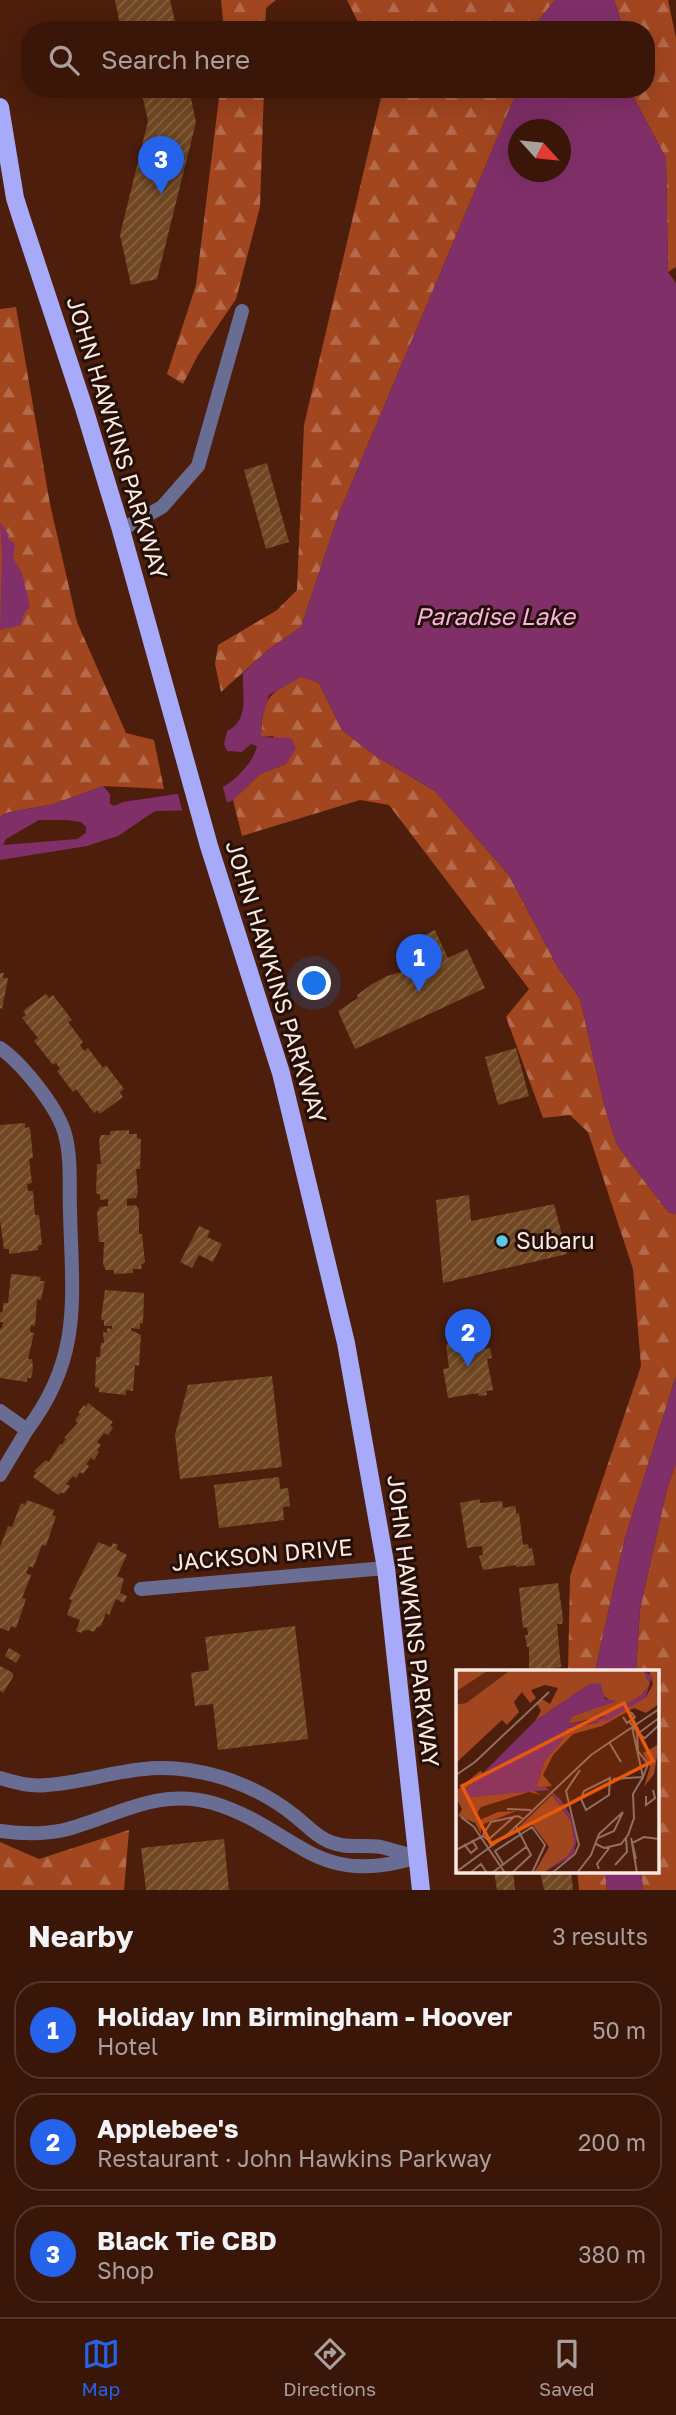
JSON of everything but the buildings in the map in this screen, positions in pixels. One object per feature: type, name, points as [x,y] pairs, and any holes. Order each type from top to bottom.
[{"type":"main road","name":"JOHN HAWKINS PARKWAY","points":[[0,107],[15,198],[121,530],[209,846],[281,1073],[345,1343],[386,1568],[421,1890]]},
{"type":"street","points":[[121,530],[162,507],[198,466],[242,311]]},
{"type":"street","points":[[0,1048],[11,1056],[55,1108],[65,1133],[69,1164],[73,1309],[70,1336],[58,1379],[46,1405],[27,1430],[0,1475]]},
{"type":"street","points":[[0,1411],[27,1430]]},
{"type":"street","name":"JACKSON DRIVE","points":[[141,1589],[386,1568]]},
{"type":"street","points":[[0,1778],[45,1786],[128,1769],[190,1770],[253,1789],[276,1802],[325,1840],[340,1846],[379,1847],[417,1857]]},
{"type":"street","points":[[0,1831],[43,1834],[65,1830],[142,1802],[195,1800],[212,1803],[267,1830],[300,1859],[323,1872],[343,1877],[379,1876],[393,1872],[417,1857]]},
{"type":"green space","points":[[221,0],[276,0],[266,8],[265,21],[223,21]]},
{"type":"green space","points":[[347,0],[555,0],[538,21],[358,21]]},
{"type":"green space","points":[[614,0],[668,0],[676,38],[676,267],[668,272],[666,158],[634,98],[655,98],[655,21],[621,21]]},
{"type":"green space","points":[[219,98],[264,98],[260,207],[236,299],[198,355],[183,384],[167,374],[196,285]]},
{"type":"green space","points":[[381,98],[514,98],[339,513],[301,627],[269,649],[221,692],[215,664],[218,645],[277,610],[297,590],[304,425]]},
{"type":"green space","points":[[16,307],[50,504],[77,622],[126,733],[154,740],[164,789],[103,786],[54,804],[6,813],[0,817],[0,309]]},
{"type":"green space","points":[[301,676],[319,683],[342,730],[374,755],[435,791],[509,875],[557,966],[580,999],[605,1108],[617,1145],[668,1212],[676,1214],[676,1376],[625,1538],[595,1670],[568,1670],[570,1576],[641,1366],[633,1269],[588,1132],[570,1115],[543,1118],[506,1017],[529,989],[389,805],[360,800],[242,836],[233,800],[260,774],[286,764],[273,736],[261,737],[266,705],[280,688]]},
{"type":"green space","points":[[676,1463],[676,1890],[643,1890],[641,1872],[658,1872],[658,1670],[636,1670],[640,1609],[667,1489]]},
{"type":"green space","points":[[129,1830],[124,1890],[0,1890],[0,1842],[39,1859]]},
{"type":"green space","points":[[577,1872],[605,1872],[607,1890],[579,1890]]},
{"type":"water","points":[[555,0],[614,0],[621,21],[538,21]]},
{"type":"water","name":"Paradise Lake","points":[[514,98],[634,98],[666,158],[668,272],[676,283],[676,1214],[668,1212],[617,1145],[605,1108],[580,999],[557,966],[509,875],[435,791],[374,755],[342,730],[319,683],[301,677],[269,695],[262,720],[261,737],[291,738],[296,749],[286,764],[260,774],[233,800],[211,810],[155,811],[118,836],[87,846],[0,860],[0,817],[6,813],[54,804],[103,786],[110,794],[110,804],[114,806],[123,802],[223,787],[228,784],[248,764],[257,746],[251,744],[242,752],[227,751],[224,744],[227,731],[239,720],[242,713],[243,673],[269,649],[301,627],[339,513]],"holes":[[[39,820],[81,822],[86,827],[86,833],[77,839],[3,845],[6,839]]]},
{"type":"water","points":[[0,522],[9,535],[8,538],[15,544],[13,558],[22,573],[30,607],[24,614],[21,625],[0,630],[2,553]]},
{"type":"water","points":[[676,1376],[676,1463],[667,1489],[640,1609],[636,1670],[595,1670],[625,1538]]},
{"type":"water","points":[[605,1872],[641,1872],[643,1890],[607,1890]]},
{"type":"pier","points":[[222,784],[228,806],[211,813],[183,813],[177,791]]},
{"type":"place","name":"Black Tie CBD","points":[[161,194]]},
{"type":"place","name":"Holiday Inn Birmingham - Hoover","points":[[419,992]]},
{"type":"place","name":"Subaru","points":[[502,1241]]},
{"type":"place","name":"Applebee's","points":[[468,1367]]}]
